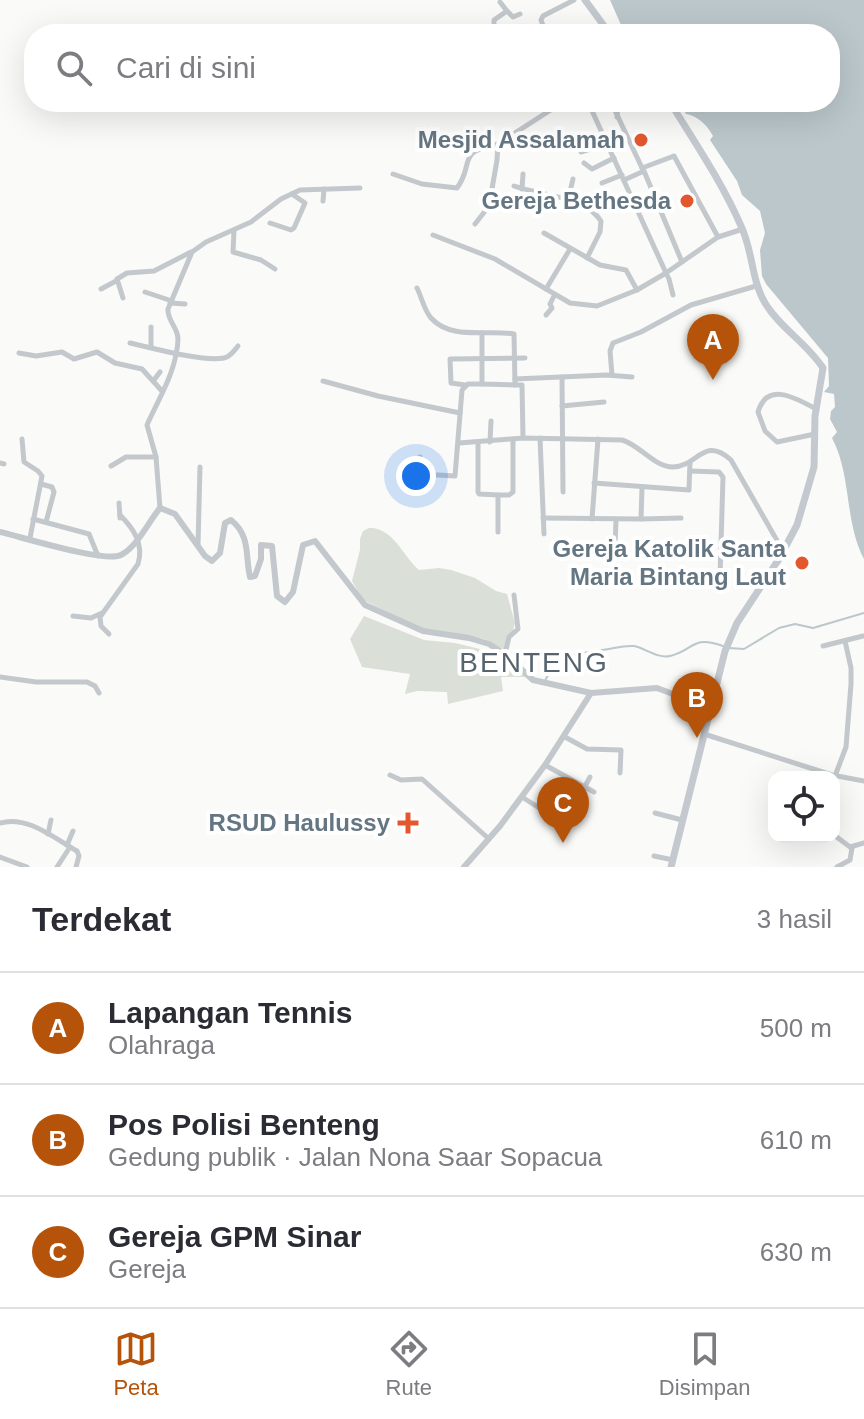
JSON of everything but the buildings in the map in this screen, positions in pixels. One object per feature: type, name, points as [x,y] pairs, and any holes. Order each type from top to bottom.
[{"type":"main road","points":[[585,0],[603,24]]},
{"type":"main road","points":[[672,864],[726,647],[740,618],[795,532],[809,487],[815,457],[816,409],[823,368],[816,356],[776,318],[756,286],[743,229],[710,163],[677,112]]},
{"type":"street","points":[[542,24],[543,16],[574,0]]},
{"type":"street","points":[[500,2],[513,17],[520,14]]},
{"type":"street","points":[[494,24],[507,11]]},
{"type":"street","points":[[393,174],[422,184],[457,188],[462,181],[466,159],[471,154],[480,148],[498,144],[548,112]]},
{"type":"street","points":[[592,112],[666,273],[673,295]]},
{"type":"street","points":[[614,112],[643,169],[682,262]]},
{"type":"street","points":[[616,117],[617,112]]},
{"type":"street","points":[[475,224],[489,206],[498,144]]},
{"type":"street","points":[[581,152],[606,144]]},
{"type":"street","points":[[602,183],[669,156],[676,158],[718,237]]},
{"type":"street","points":[[584,163],[592,169],[614,158]]},
{"type":"street","points":[[522,189],[523,174]]},
{"type":"street","points":[[568,200],[573,179]]},
{"type":"street","points":[[514,186],[589,208],[601,221],[600,232],[587,258]]},
{"type":"street","points":[[101,289],[127,273],[161,268],[206,242],[234,231],[291,193],[360,188]]},
{"type":"street","points":[[323,201],[324,189]]},
{"type":"street","points":[[270,223],[289,230],[294,228],[305,203],[291,193]]},
{"type":"street","points":[[433,235],[495,259],[554,296],[593,307],[637,290],[718,237],[743,229]]},
{"type":"street","points":[[234,231],[233,252],[261,260],[275,269]]},
{"type":"street","points":[[544,233],[603,267],[626,270],[637,290]]},
{"type":"street","points":[[546,289],[570,249]]},
{"type":"street","points":[[0,532],[98,556],[120,555],[137,539],[160,508],[156,457],[147,425],[163,392],[176,353],[178,333],[168,315],[192,252]]},
{"type":"street","points":[[116,281],[123,298]]},
{"type":"street","points":[[612,375],[610,355],[613,343],[691,305],[756,286]]},
{"type":"street","points":[[417,288],[425,308],[435,321],[456,331],[514,334],[523,438]]},
{"type":"street","points":[[145,292],[185,304]]},
{"type":"street","points":[[546,315],[552,308],[550,304],[554,296]]},
{"type":"street","points":[[151,327],[151,347]]},
{"type":"street","points":[[482,333],[482,384]]},
{"type":"street","points":[[130,343],[176,353],[224,358],[238,346]]},
{"type":"street","points":[[19,353],[36,356],[62,352],[74,359],[97,352],[115,363],[142,369],[163,392]]},
{"type":"street","points":[[525,358],[450,359],[451,383],[465,385],[612,375],[632,377]]},
{"type":"street","points":[[154,380],[160,372]]},
{"type":"street","points":[[562,377],[563,492]]},
{"type":"street","points":[[323,381],[460,413]]},
{"type":"street","points":[[420,457],[420,474],[452,478],[456,474],[462,390],[465,385]]},
{"type":"street","points":[[815,434],[777,442],[765,431],[758,412],[764,398],[774,393],[798,399],[816,409]]},
{"type":"street","points":[[562,406],[604,402]]},
{"type":"street","points":[[490,442],[491,421]]},
{"type":"street","points":[[459,443],[523,438],[630,442],[669,467],[690,462],[702,453],[721,452],[731,460],[783,552]]},
{"type":"street","points":[[540,438],[544,534]]},
{"type":"street","points":[[22,439],[24,462],[41,473],[30,538]]},
{"type":"street","points":[[592,519],[598,439]]},
{"type":"street","points":[[478,443],[478,493],[509,495],[513,492],[513,440]]},
{"type":"street","points":[[111,466],[126,457],[156,457]]},
{"type":"street","points":[[594,483],[689,490],[690,462]]},
{"type":"street","points":[[198,546],[200,467]]},
{"type":"street","points":[[690,471],[710,470],[719,472],[723,477],[720,577]]},
{"type":"street","points":[[41,484],[52,487],[54,492],[46,522]]},
{"type":"street","points":[[641,519],[642,488]]},
{"type":"street","points":[[498,495],[498,532]]},
{"type":"street","points":[[109,634],[100,623],[102,613],[138,564],[141,555],[137,539],[120,515],[119,503]]},
{"type":"street","points":[[160,508],[175,514],[210,560],[220,553],[225,523],[233,520],[246,542],[250,577],[255,576],[260,564],[261,545],[272,546],[277,596],[285,602],[293,592],[303,545],[315,541],[365,605],[423,631],[480,641],[505,654],[533,680],[591,693],[657,688],[668,691],[704,731],[819,771]]},
{"type":"street","points":[[543,518],[681,518]]},
{"type":"street","points":[[33,519],[89,534],[98,556]]},
{"type":"street","points":[[615,547],[616,520]]},
{"type":"street","points":[[505,654],[509,637],[518,626],[514,595]]},
{"type":"street","points":[[73,616],[91,618],[102,613]]},
{"type":"street","points":[[823,646],[863,636]]},
{"type":"street","points":[[835,771],[846,747],[851,684],[845,641]]},
{"type":"street","points":[[0,677],[36,682],[87,682],[95,686],[99,693]]},
{"type":"street","points":[[464,867],[522,797],[565,737],[591,693]]},
{"type":"street","points":[[565,737],[587,749],[621,750],[620,773]]},
{"type":"street","points":[[545,765],[594,792]]},
{"type":"street","points":[[390,775],[401,780],[422,779],[489,839]]},
{"type":"street","points":[[576,803],[590,777]]},
{"type":"street","points":[[840,777],[864,781]]},
{"type":"street","points":[[522,797],[544,811]]},
{"type":"street","points":[[655,813],[682,820]]},
{"type":"street","points":[[48,834],[51,820]]},
{"type":"street","points":[[0,823],[27,823],[69,846],[79,854],[76,867]]},
{"type":"street","points":[[57,867],[69,846],[73,831]]},
{"type":"street","points":[[840,839],[852,848]]},
{"type":"street","points":[[852,848],[864,843]]},
{"type":"street","points":[[837,867],[850,860],[852,848]]},
{"type":"street","points":[[654,856],[672,864]]},
{"type":"street","points":[[0,857],[27,867]]},
{"type":"shaded area","points":[[610,0],[864,0],[864,559],[853,529],[843,468],[832,438],[837,432],[830,419],[835,407],[834,394],[824,392],[829,386],[828,358],[766,284],[762,276],[760,250],[765,233],[760,211],[742,195],[737,181],[710,140],[713,136],[708,128],[685,112],[840,112],[840,24],[621,24]]},
{"type":"shaded area","points":[[369,528],[391,537],[419,570],[451,570],[507,594],[515,623],[507,651],[484,639],[422,629],[363,600],[352,581],[360,539],[363,531]]},
{"type":"shaded area","points":[[364,616],[424,640],[488,651],[510,660],[526,677],[501,677],[503,691],[448,704],[447,692],[417,691],[405,694],[410,674],[362,667],[350,639]]},
{"type":"waterway","points":[[729,648],[744,649],[779,628],[795,624],[813,628],[864,613]]},
{"type":"waterway","points":[[545,681],[561,661],[584,653],[634,646],[665,657],[699,643],[723,646]]},
{"type":"place","name":"Mesjid Assalamah","points":[[641,140]]},
{"type":"place","name":"Gereja Bethesda","points":[[687,201]]},
{"type":"place","name":"Lapangan Tennis","points":[[713,380]]},
{"type":"place","name":"Gereja Katolik Santa Maria Bintang Laut","points":[[802,563]]},
{"type":"place","name":"Pos Polisi Benteng","points":[[697,738]]},
{"type":"place","name":"RSUD Haulussy","points":[[408,823]]},
{"type":"place","name":"Gereja GPM Sinar","points":[[563,843]]},
{"type":"district","name":"BENTENG","points":[[534,662]]}]
